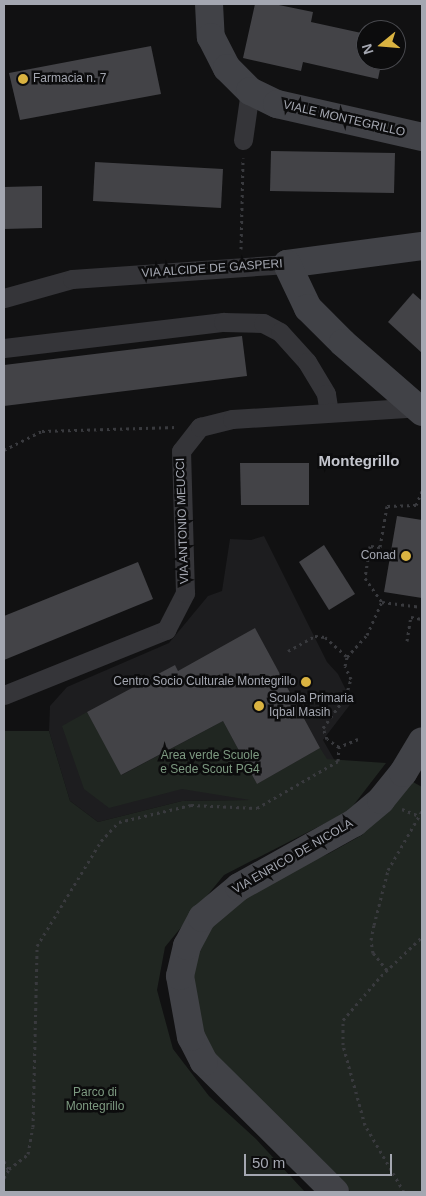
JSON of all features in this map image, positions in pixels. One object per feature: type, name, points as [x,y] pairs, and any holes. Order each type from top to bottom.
[{"type":"street","name":"VIALE MONTEGRILLO","points":[[209,4],[212,37],[227,68],[250,91],[277,104],[422,137]]},
{"type":"street","points":[[243,140],[250,91]]},
{"type":"street","name":"VIA ALCIDE DE GASPERI","points":[[4,298],[72,278],[286,264],[422,246]]},
{"type":"street","points":[[286,264],[308,308],[421,409]]},
{"type":"street","points":[[4,348],[223,322],[263,323],[280,332],[307,362],[326,394],[329,412]]},
{"type":"street","points":[[200,427],[232,419],[329,412],[421,409]]},
{"type":"street","name":"VIA ANTONIO MEUCCI","points":[[4,695],[166,630],[185,594],[181,451],[200,427]]},
{"type":"street","name":"VIA ENRICO DE NICOLA","points":[[335,1192],[204,1062],[191,1036],[180,976],[187,946],[202,918],[239,887],[354,823],[380,800],[403,773],[422,741]]},
{"type":"path","points":[[241,267],[243,140]]},
{"type":"path","points":[[4,450],[42,431],[200,427]]},
{"type":"path","points":[[422,491],[416,506],[387,506],[380,547],[370,546],[365,578],[382,602],[422,607]]},
{"type":"path","points":[[339,747],[327,738],[323,728],[346,696],[351,679],[346,666],[347,658],[367,635],[382,602]]},
{"type":"path","points":[[407,641],[411,617],[422,619]]},
{"type":"path","points":[[288,651],[315,636],[325,637],[347,658]]},
{"type":"path","points":[[339,747],[358,739]]},
{"type":"path","points":[[4,1178],[8,1169],[28,1154],[33,1127],[37,946],[101,841],[119,822],[192,805],[257,808],[338,761],[339,747]]},
{"type":"path","points":[[387,970],[373,952],[371,940],[374,925],[388,870],[422,811]]},
{"type":"path","points":[[404,1192],[365,1126],[343,1045],[343,1020],[387,970],[422,937]]},
{"type":"path","points":[[4,1161],[8,1169]]},
{"type":"path","points":[[4,1168],[8,1169]]},
{"type":"shaded area","points":[[264,536],[327,662],[338,674],[352,702],[323,740],[335,761],[327,759],[254,800],[182,801],[98,822],[70,801],[49,731],[50,706],[67,687],[169,643],[208,596],[222,591],[230,539],[251,540]]},
{"type":"green space","name":"Parco di Montegrillo","points":[[87,712],[122,775],[223,721],[257,784],[320,748],[327,759],[386,763],[349,811],[224,875],[165,947],[157,990],[173,1049],[209,1096],[256,1139],[305,1192],[4,1192],[4,731],[49,731],[70,801],[98,822],[182,801],[250,800],[182,789],[109,808],[84,789],[62,726]]},
{"type":"green space","points":[[406,778],[422,787],[422,1192],[351,1192],[214,1057],[196,1023],[188,981],[197,946],[214,918],[268,879],[328,854],[362,835]]},
{"type":"building","points":[[255,4],[274,4],[313,12],[311,22],[356,32],[356,70],[380,70],[378,79],[303,62],[301,71],[243,58]]},
{"type":"building","points":[[151,46],[161,94],[20,120],[9,73]]},
{"type":"building","points":[[271,151],[395,153],[394,193],[270,191]]},
{"type":"building","points":[[95,162],[223,169],[221,208],[93,201]]},
{"type":"building","points":[[42,186],[42,228],[4,229],[4,187]]},
{"type":"building","points":[[413,293],[422,301],[422,353],[388,322]]},
{"type":"building","points":[[242,336],[247,376],[4,406],[4,365]]},
{"type":"building","points":[[240,463],[309,463],[309,505],[241,505]]},
{"type":"building","name":"Conad","points":[[397,516],[422,520],[422,598],[384,592]]},
{"type":"building","points":[[324,545],[355,594],[329,610],[299,562]]},
{"type":"building","points":[[138,562],[153,599],[4,660],[4,616]]},
{"type":"building","points":[[255,628],[320,748],[257,784],[223,721],[121,775],[87,712],[175,665],[178,671]]},
{"type":"place","name":"Farmacia n. 7","points":[[23,79]]},
{"type":"place","name":"Conad","points":[[406,556]]},
{"type":"place","name":"Centro Socio Culturale Montegrillo","points":[[306,682]]},
{"type":"place","name":"Scuola Primaria Iqbal Masih","points":[[259,706]]},
{"type":"district","name":"Montegrillo","points":[[359,461]]},
{"type":"park label","name":"Area verde Scuole e Sede Scout PG4","points":[[210,763]]}]
